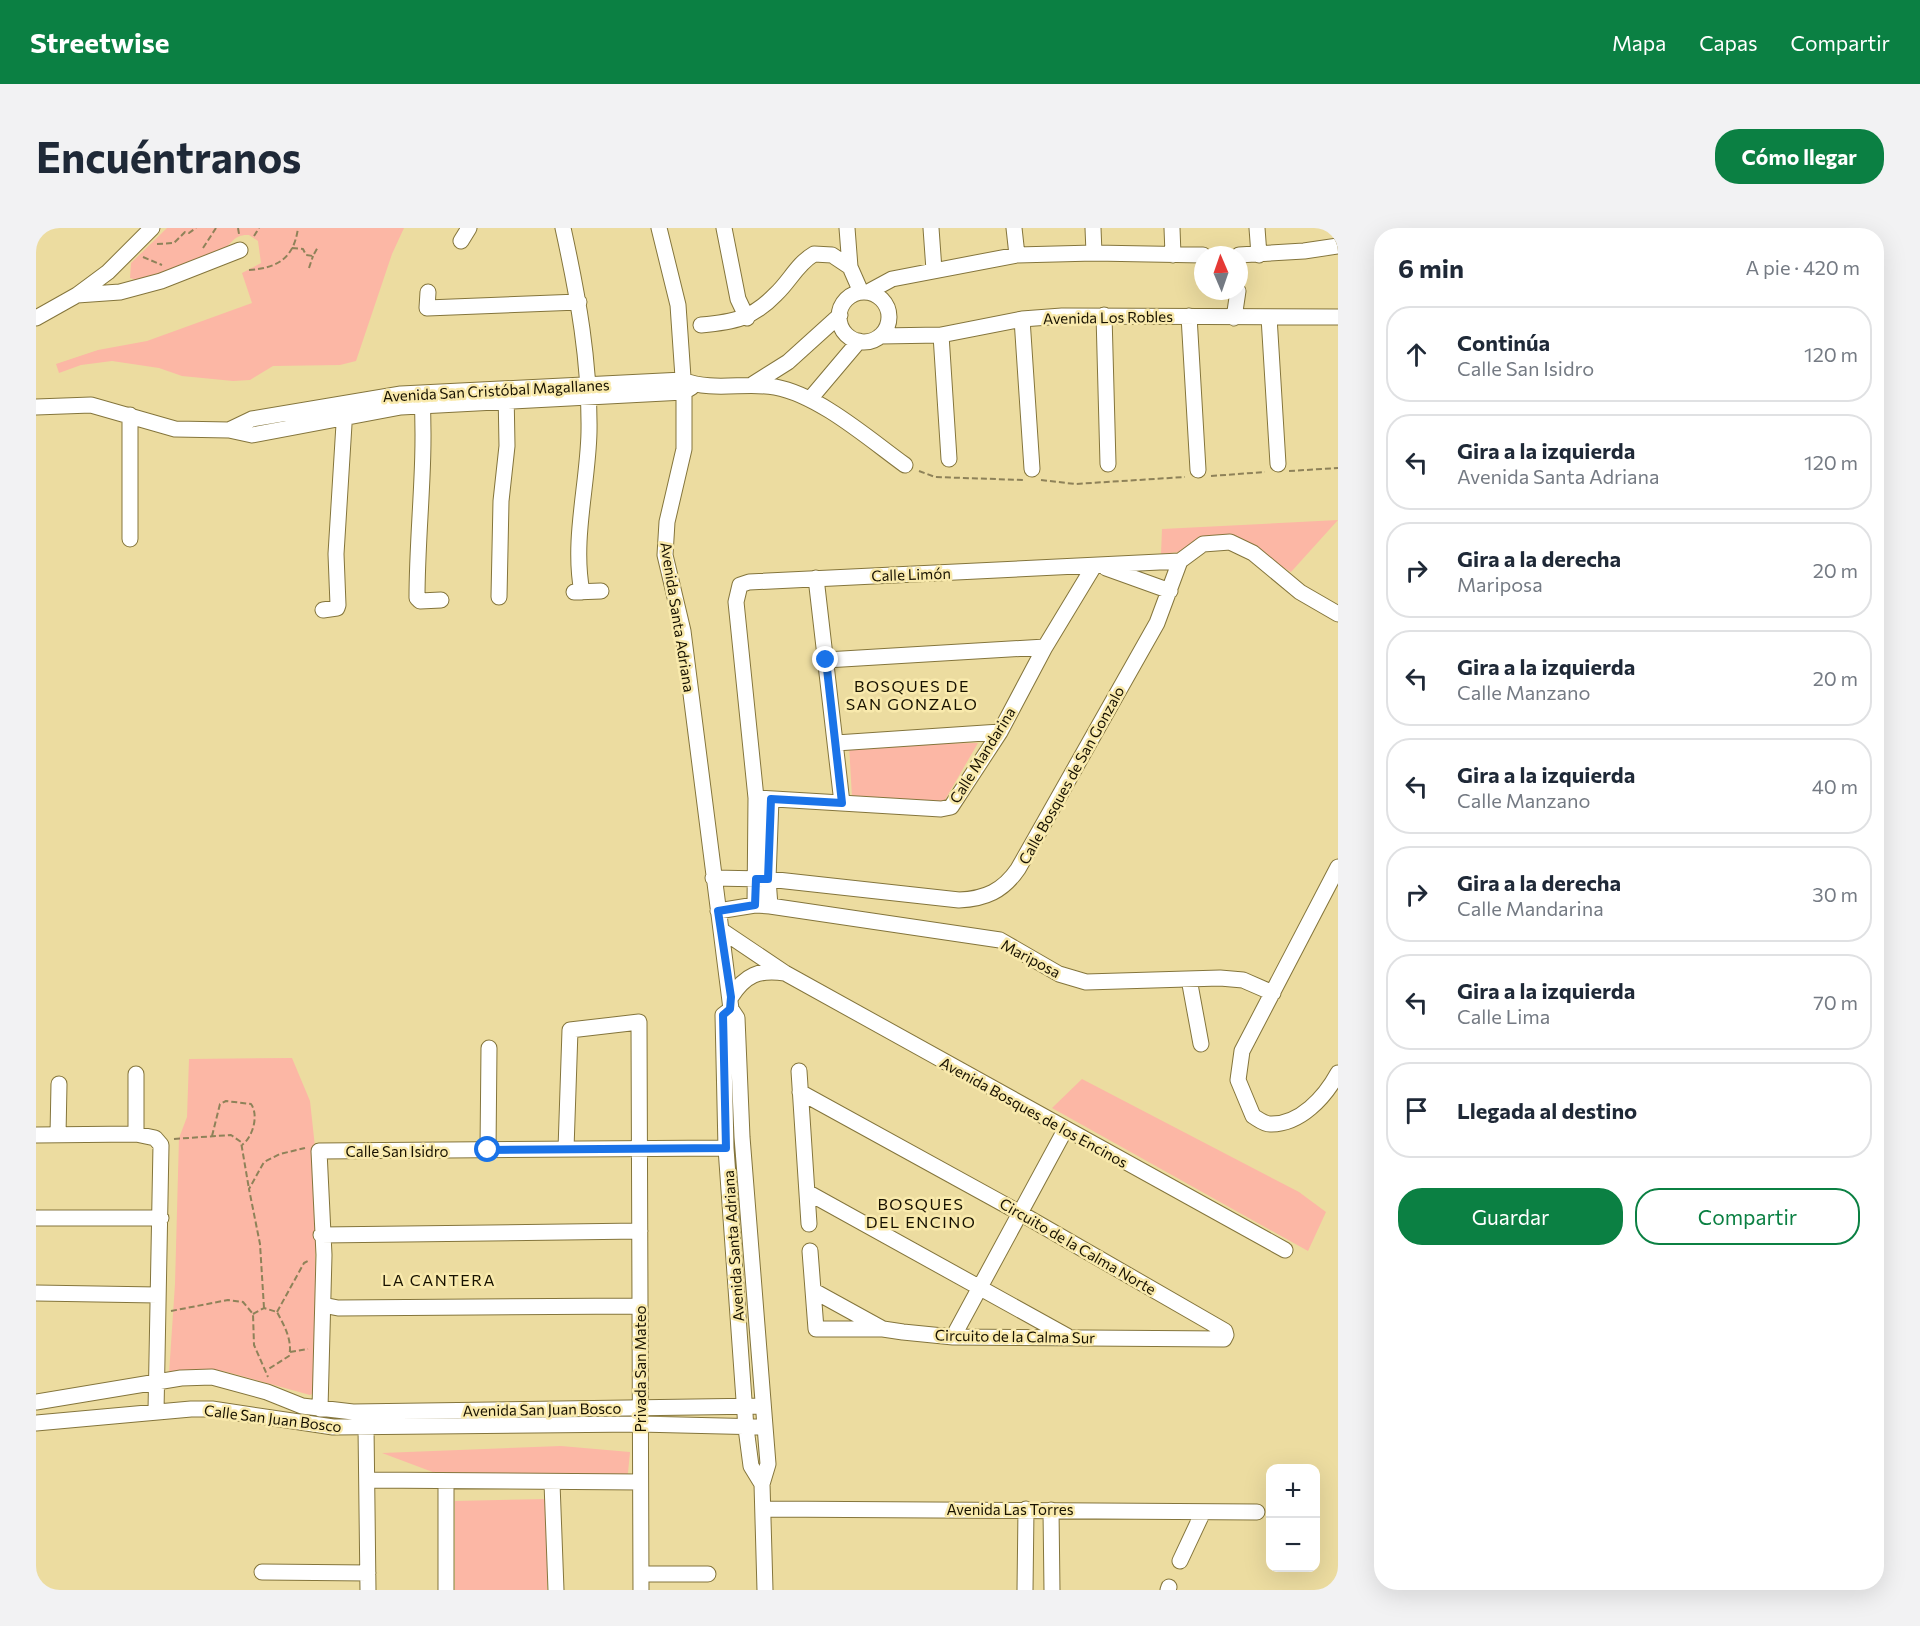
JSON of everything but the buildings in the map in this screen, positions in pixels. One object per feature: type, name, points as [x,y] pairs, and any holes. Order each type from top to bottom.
[{"type":"street","points":[[36,318],[77,295],[108,272],[152,228]]},
{"type":"street","points":[[563,228],[579,302],[589,391],[588,463],[578,592],[601,591]]},
{"type":"street","name":"Avenida Santa Adriana","points":[[659,228],[676,292],[687,386],[684,449],[668,522],[665,555],[683,631],[713,878],[731,1003],[737,1018],[739,1091],[768,1464],[762,1484],[765,1590]]},
{"type":"street","points":[[724,228],[738,298],[747,318]]},
{"type":"street","points":[[847,228],[850,267]]},
{"type":"street","points":[[931,228],[934,270]]},
{"type":"street","points":[[1014,228],[1017,255]]},
{"type":"street","points":[[1093,228],[1094,253]]},
{"type":"street","points":[[1172,228],[1173,255]]},
{"type":"street","points":[[1257,228],[1259,255]]},
{"type":"street","points":[[77,295],[120,292],[161,281],[239,242]]},
{"type":"street","points":[[1248,255],[1338,246]]},
{"type":"street","points":[[753,384],[788,362],[840,315],[844,302],[892,279],[1017,255],[1094,253],[1194,255]]},
{"type":"street","points":[[701,325],[747,318],[776,294],[797,267],[814,254],[832,255],[850,267],[865,292],[883,300],[887,307],[889,323],[880,336],[870,341],[859,341],[844,331],[840,315]]},
{"type":"street","points":[[428,292],[427,308],[579,302]]},
{"type":"street","points":[[1234,318],[1237,300]]},
{"type":"street","points":[[1104,315],[1108,464]]},
{"type":"street","name":"Avenida Los Robles","points":[[880,336],[941,335],[1022,319],[1104,315],[1234,318],[1338,317]]},
{"type":"street","points":[[1189,316],[1198,474]]},
{"type":"street","points":[[1269,317],[1275,469]]},
{"type":"street","points":[[1022,319],[1032,476]]},
{"type":"street","points":[[941,335],[950,459]]},
{"type":"street","points":[[810,399],[859,341]]},
{"type":"street","name":"Avenida San Cristóbal Magallanes","points":[[36,407],[91,405],[175,429],[229,430],[252,419],[422,399],[753,384],[777,387],[810,399],[905,465]]},
{"type":"street","points":[[497,597],[501,501],[507,447],[507,394]]},
{"type":"street","points":[[422,399],[424,452],[418,528],[417,598],[441,600]]},
{"type":"street","points":[[323,610],[337,608],[338,604],[336,554],[345,409]]},
{"type":"street","points":[[130,415],[130,539]]},
{"type":"street","points":[[1180,561],[1203,544],[1230,542],[1253,553],[1300,592],[1338,614]]},
{"type":"street","name":"Calle Bosques de San Gonzalo","points":[[713,878],[762,879],[959,900],[979,899],[996,892],[1018,869],[1157,623],[1180,561]]},
{"type":"street","name":"Calle Limón","points":[[764,799],[736,602],[741,585],[749,582],[816,578],[1180,561]]},
{"type":"street","name":"Calle Limón","points":[[1097,566],[1170,591]]},
{"type":"street","name":"Calle Mandarina","points":[[764,799],[942,809],[951,807],[1000,732],[1045,647],[1097,566]]},
{"type":"street","points":[[816,578],[842,803]]},
{"type":"street","points":[[826,660],[1045,647]]},
{"type":"street","points":[[836,743],[1000,732]]},
{"type":"street","points":[[762,905],[764,799]]},
{"type":"street","points":[[1338,867],[1242,1051],[1238,1080],[1240,1091],[1253,1116],[1268,1124],[1286,1121],[1322,1099],[1338,1073]]},
{"type":"street","points":[[1324,893],[1338,880]]},
{"type":"street","name":"Mariposa","points":[[718,911],[762,905],[1000,940],[1059,974],[1086,982],[1243,980],[1273,993]]},
{"type":"street","name":"Avenida Bosques de los Encinos","points":[[721,930],[785,973],[1285,1250]]},
{"type":"street","points":[[731,1003],[746,977],[771,971],[785,973]]},
{"type":"street","points":[[1189,979],[1201,1044]]},
{"type":"street","name":"Avenida Santa Adriana","points":[[731,1003],[723,1015],[726,1148],[746,1428],[751,1466],[762,1484]]},
{"type":"street","name":"Privada San Mateo","points":[[566,1149],[570,1030],[636,1021],[641,1024],[639,1407],[641,1590]]},
{"type":"street","points":[[488,1150],[489,1048]]},
{"type":"street","points":[[799,1071],[809,1224]]},
{"type":"street","points":[[136,1074],[136,1134]]},
{"type":"street","points":[[58,1135],[59,1084]]},
{"type":"street","name":"Circuito de la Calma Norte","points":[[800,1092],[1020,1213],[1225,1331],[1226,1335]]},
{"type":"street","points":[[953,1337],[1065,1130]]},
{"type":"street","points":[[36,1135],[136,1134],[158,1142],[160,1218],[156,1411]]},
{"type":"street","name":"Calle San Isidro","points":[[319,1151],[726,1148]]},
{"type":"street","points":[[319,1151],[321,1235],[324,1255],[320,1409]]},
{"type":"street","points":[[807,1192],[1067,1336]]},
{"type":"street","points":[[36,1218],[160,1218]]},
{"type":"street","points":[[321,1235],[640,1231]]},
{"type":"street","points":[[810,1251],[816,1329],[883,1329]]},
{"type":"street","name":"Circuito de la Calma Sur","points":[[814,1291],[883,1329],[953,1337],[1067,1336],[1224,1339],[1226,1335]]},
{"type":"street","points":[[36,1293],[158,1295]]},
{"type":"street","points":[[323,1305],[338,1308],[640,1306]]},
{"type":"street","name":"Calle San Juan Bosco","points":[[36,1402],[156,1383],[212,1377],[267,1392],[286,1402],[357,1419]]},
{"type":"street","name":"Avenida San Juan Bosco","points":[[357,1419],[639,1407],[762,1406]]},
{"type":"street","name":"Calle San Juan Bosco","points":[[36,1422],[156,1411],[212,1409],[317,1426],[357,1419]]},
{"type":"street","points":[[357,1419],[367,1480],[368,1590]]},
{"type":"street","name":"Avenida San Juan Bosco","points":[[357,1419],[764,1427]]},
{"type":"street","points":[[367,1480],[446,1483],[640,1482]]},
{"type":"street","points":[[446,1483],[446,1590]]},
{"type":"street","points":[[552,1483],[556,1590]]},
{"type":"street","name":"Avenida Las Torres","points":[[763,1509],[1257,1512]]},
{"type":"street","points":[[1025,1590],[1026,1509]]},
{"type":"street","points":[[1051,1510],[1052,1590]]},
{"type":"street","points":[[1180,1561],[1203,1512]]},
{"type":"street","points":[[262,1572],[368,1573]]},
{"type":"street","points":[[641,1574],[708,1574]]},
{"type":"path","points":[[183,228],[185,232]]},
{"type":"path","points":[[155,244],[174,243],[185,232],[189,233],[196,228]]},
{"type":"path","points":[[197,254],[216,228]]},
{"type":"path","points":[[238,228],[239,242]]},
{"type":"path","points":[[254,236],[260,228]]},
{"type":"path","points":[[249,270],[268,269],[287,258],[298,228]]},
{"type":"path","points":[[292,248],[298,247],[306,255],[313,256]]},
{"type":"path","points":[[309,268],[318,247]]},
{"type":"path","points":[[142,256],[157,265],[165,266]]},
{"type":"path","points":[[905,465],[935,477],[1032,476],[1075,484],[1275,469],[1338,468]]},
{"type":"path","points":[[212,1136],[220,1104],[226,1101],[250,1104],[255,1110],[256,1118],[247,1142],[242,1146]]},
{"type":"path","points":[[158,1142],[231,1135],[241,1142],[260,1244],[264,1308]]},
{"type":"path","points":[[249,1189],[264,1162],[300,1147],[319,1151]]},
{"type":"path","points":[[277,1312],[304,1263],[324,1255]]},
{"type":"path","points":[[157,1312],[228,1300],[243,1302],[253,1314],[254,1345],[269,1374],[267,1392]]},
{"type":"path","points":[[253,1314],[264,1308],[277,1312],[285,1326],[291,1349],[289,1356],[266,1371]]},
{"type":"shaded area","points":[[167,228],[404,228],[392,254],[356,361],[340,365],[273,366],[250,380],[233,381],[182,376],[159,368],[112,361],[81,365],[59,373],[56,364],[98,350],[147,341],[252,303],[242,273],[261,263],[258,241],[249,235],[237,237],[222,250],[192,263],[137,280],[130,278],[131,263]]},
{"type":"shaded area","points":[[1338,520],[1291,572],[1240,542],[1204,538],[1179,552],[1161,554],[1162,529]]},
{"type":"shaded area","points":[[978,743],[942,805],[852,797],[849,745]]},
{"type":"shaded area","points":[[292,1058],[310,1101],[316,1156],[314,1393],[310,1395],[223,1371],[169,1374],[175,1284],[179,1138],[187,1117],[189,1059]]},
{"type":"shaded area","points":[[1082,1079],[1299,1192],[1326,1212],[1308,1251],[1052,1108]]},
{"type":"shaded area","points":[[561,1446],[630,1452],[627,1483],[454,1480],[382,1453]]},
{"type":"shaded area","points":[[547,1499],[547,1590],[455,1590],[455,1501]]},
{"type":"district","name":"BOSQUES DE SAN GONZALO","points":[[912,694]]},
{"type":"district","name":"BOSQUES DEL ENCINO","points":[[921,1212]]},
{"type":"district","name":"LA CANTERA","points":[[439,1279]]},
{"type":"route","points":[[488,1150],[726,1148],[723,1015],[730,1009],[731,997],[718,911],[755,905],[756,879],[768,879],[771,799],[842,803],[826,660]]}]
